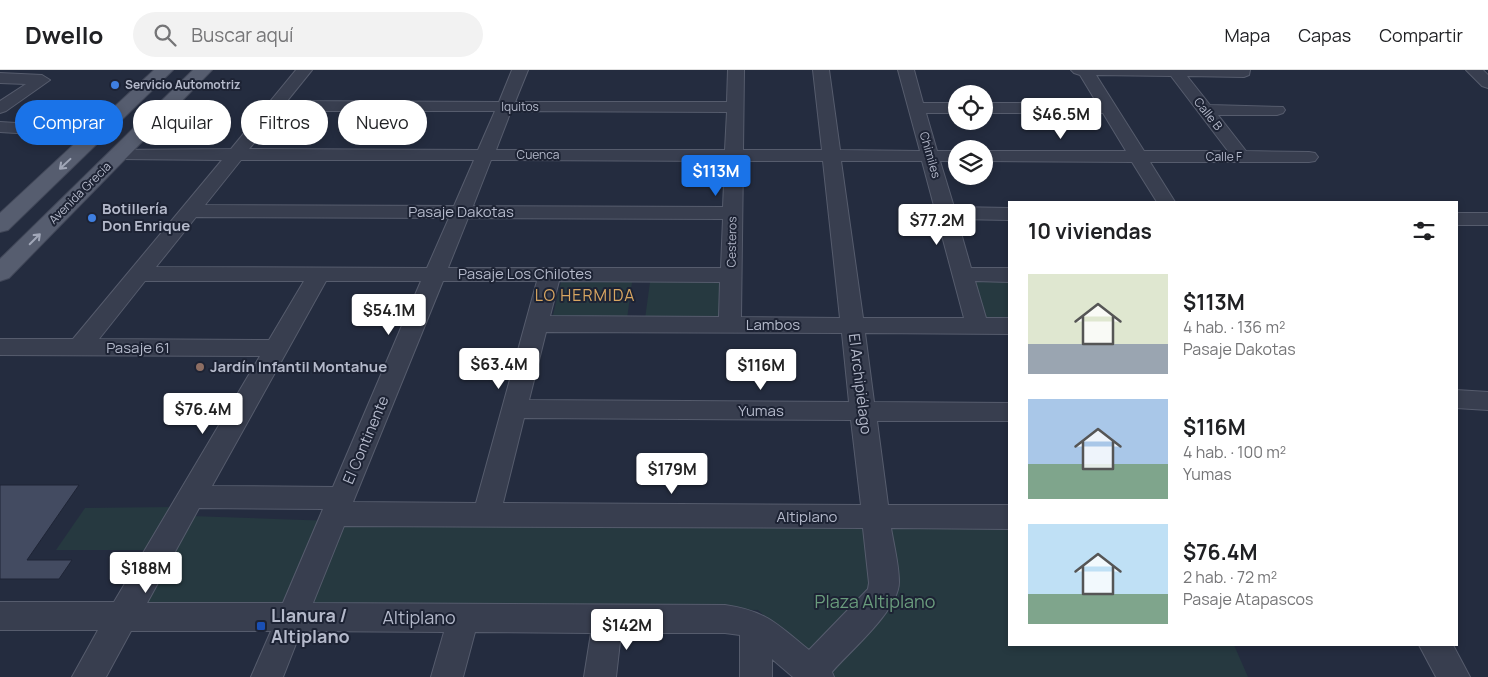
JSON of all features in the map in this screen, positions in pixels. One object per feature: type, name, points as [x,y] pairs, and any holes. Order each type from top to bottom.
[{"type":"main road","points":[[123,109],[164,70]]},
{"type":"main road","name":"Avenida Grecia","points":[[0,273],[203,70]]},
{"type":"main road","points":[[0,225],[85,145]]},
{"type":"street","points":[[279,100],[304,70]]},
{"type":"street","name":"El Continente","points":[[267,677],[520,70]]},
{"type":"street","name":"Cesteros","points":[[730,325],[736,70]]},
{"type":"street","name":"El Archipiélago","points":[[815,674],[882,595],[884,583],[821,70]]},
{"type":"street","name":"Chimiles","points":[[906,70],[977,326]]},
{"type":"street","points":[[1079,70],[1244,72]]},
{"type":"street","points":[[1085,70],[1165,201]]},
{"type":"street","points":[[1474,70],[1488,83]]},
{"type":"street","name":"Calle B","points":[[1175,71],[1241,157]]},
{"type":"street","points":[[0,78],[42,80],[0,108]]},
{"type":"street","name":"Iquitos","points":[[328,106],[736,108]]},
{"type":"street","points":[[916,108],[948,108]]},
{"type":"street","points":[[993,108],[1108,108]]},
{"type":"street","points":[[1205,110],[1276,110]]},
{"type":"street","points":[[0,127],[15,129]]},
{"type":"street","points":[[0,139],[15,139]]},
{"type":"street","points":[[79,348],[242,145]]},
{"type":"street","name":"Cuenca","points":[[120,154],[948,156]]},
{"type":"street","points":[[993,156],[1138,157]]},
{"type":"street","name":"Calle F","points":[[1138,157],[1309,157]]},
{"type":"street","name":"Pasaje Dakotas","points":[[189,212],[733,213]]},
{"type":"street","points":[[946,213],[1008,214]]},
{"type":"street","points":[[1458,219],[1488,219]]},
{"type":"street","name":"Pasaje Los Chilotes","points":[[138,274],[731,275]]},
{"type":"street","points":[[88,677],[319,274]]},
{"type":"street","points":[[486,515],[550,274]]},
{"type":"street","points":[[963,274],[1008,275]]},
{"type":"street","name":"Lambos","points":[[536,324],[1008,326]]},
{"type":"street","name":"Pasaje 61","points":[[0,347],[276,348]]},
{"type":"street","points":[[1458,399],[1488,401]]},
{"type":"street","name":"Yumas","points":[[514,410],[1008,412]]},
{"type":"street","name":"Altiplano","points":[[191,497],[486,515],[1008,517]]},
{"type":"street","name":"Altiplano","points":[[0,616],[725,619],[756,626],[815,674]]},
{"type":"street","points":[[447,677],[463,618]]},
{"type":"street","points":[[600,677],[608,618]]},
{"type":"street","points":[[756,626],[756,677]]},
{"type":"street","points":[[1435,646],[1454,677]]},
{"type":"green space","points":[[967,276],[1008,277],[1008,323],[981,323]]},
{"type":"green space","points":[[561,282],[632,282],[627,319],[552,319]]},
{"type":"green space","points":[[650,282],[721,282],[720,319],[645,319]]},
{"type":"green space","points":[[172,507],[148,550],[56,550],[85,508]]},
{"type":"green space","name":"Plaza Altiplano","points":[[191,516],[332,521],[1008,529],[1008,646],[1234,646],[1248,677],[831,677],[758,610],[142,603]]},
{"type":"building","points":[[0,485],[79,485],[27,560],[72,560],[59,579],[0,579]]},
{"type":"place","name":"Servicio Automotriz","points":[[115,85]]},
{"type":"place","name":"Botillería Don Enrique","points":[[92,218]]},
{"type":"place","name":"Jardín Infantil Montahue","points":[[200,367]]},
{"type":"place","name":"Llanura / Altiplano","points":[[261,626]]},
{"type":"district","name":"LO HERMIDA","points":[[585,295]]}]
